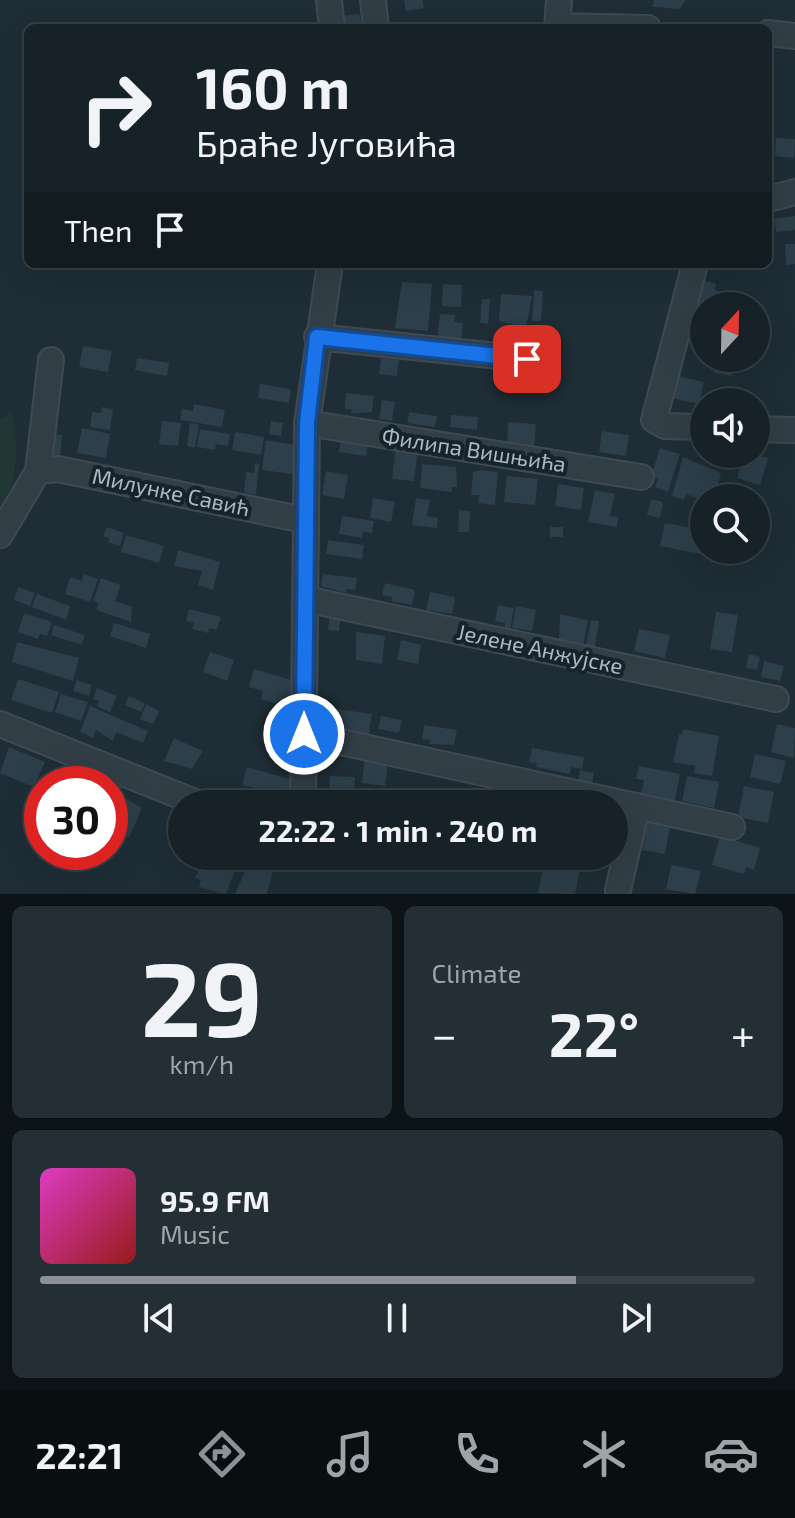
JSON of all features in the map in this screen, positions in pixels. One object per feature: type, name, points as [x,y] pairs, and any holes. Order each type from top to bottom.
[{"type":"street","points":[[329,0],[332,24]]},
{"type":"street","points":[[373,0],[376,24]]},
{"type":"street","points":[[557,24],[559,0]]},
{"type":"street","points":[[772,33],[795,36]]},
{"type":"street","points":[[772,198],[795,192]]},
{"type":"street","points":[[303,790],[307,423],[329,268]]},
{"type":"street","points":[[690,427],[665,426],[654,420],[653,413],[694,268]]},
{"type":"street","points":[[317,337],[527,359]]},
{"type":"street","points":[[1,531],[38,471],[51,360]]},
{"type":"street","name":"Филипа Вишњића","points":[[307,423],[641,477]]},
{"type":"street","points":[[770,429],[795,430]]},
{"type":"street","name":"Милунке Савић","points":[[38,471],[58,469],[304,520]]},
{"type":"street","name":"Јелене Анжујске","points":[[305,599],[776,699]]},
{"type":"street","points":[[0,724],[168,791]]},
{"type":"street","points":[[304,734],[732,827]]},
{"type":"street","points":[[618,890],[637,806]]},
{"type":"green space","points":[[12,412],[16,462],[11,486],[0,507],[0,419]]},
{"type":"building","points":[[404,0],[423,0],[424,8],[406,11]]},
{"type":"building","points":[[654,0],[686,0],[680,9],[653,7]]},
{"type":"building","points":[[359,14],[362,24],[341,24],[340,16]]},
{"type":"building","points":[[776,138],[795,139],[794,158],[775,156]]},
{"type":"building","points":[[795,216],[795,230],[776,232],[774,219]]},
{"type":"building","points":[[785,244],[795,244],[795,264],[786,265]]},
{"type":"building","points":[[703,280],[716,284],[715,290],[721,292],[700,292]]},
{"type":"building","points":[[402,282],[432,284],[428,331],[395,328]]},
{"type":"building","points":[[443,284],[462,285],[461,307],[442,306]]},
{"type":"building","points":[[534,290],[543,291],[541,321],[532,321]]},
{"type":"building","points":[[501,294],[532,296],[526,328],[499,321]]},
{"type":"building","points":[[482,299],[490,299],[488,324],[480,323]]},
{"type":"building","points":[[440,314],[455,315],[454,322],[463,323],[461,343],[437,341]]},
{"type":"building","points":[[83,346],[112,351],[108,372],[79,367]]},
{"type":"building","points":[[137,358],[169,363],[167,376],[135,370]]},
{"type":"building","points":[[381,358],[399,360],[397,376],[379,374]]},
{"type":"building","points":[[713,372],[733,372],[732,376]]},
{"type":"building","points":[[677,376],[704,382],[703,388],[690,388],[690,402],[672,398]]},
{"type":"building","points":[[260,384],[291,389],[289,403],[258,398]]},
{"type":"building","points":[[346,393],[374,396],[372,412],[351,414],[352,409],[345,409]]},
{"type":"building","points":[[382,400],[395,402],[392,421],[379,419]]},
{"type":"building","points":[[194,404],[225,410],[222,427],[180,420],[182,409],[193,411]]},
{"type":"building","points":[[102,407],[113,409],[110,430],[90,427],[92,412],[101,413]]},
{"type":"building","points":[[409,412],[437,416],[435,427],[407,423]]},
{"type":"building","points":[[451,415],[478,417],[477,430],[450,427]]},
{"type":"building","points":[[162,421],[181,423],[178,446],[159,444]]},
{"type":"building","points":[[271,421],[283,423],[281,436],[269,434]]},
{"type":"building","points":[[508,422],[536,424],[534,448],[507,447]]},
{"type":"building","points":[[190,423],[199,424],[195,448],[187,446]]},
{"type":"building","points":[[82,428],[110,434],[106,458],[77,453]]},
{"type":"building","points":[[200,429],[230,434],[228,446],[216,444],[215,450],[197,447]]},
{"type":"building","points":[[602,431],[629,435],[626,456],[599,452]]},
{"type":"building","points":[[235,432],[264,437],[261,455],[232,450]]},
{"type":"building","points":[[52,434],[62,435],[60,459],[51,458]]},
{"type":"building","points":[[341,439],[368,443],[366,456],[339,452]]},
{"type":"building","points":[[266,440],[296,445],[292,474],[262,470]]},
{"type":"building","points":[[396,446],[418,449],[414,481],[392,479]]},
{"type":"building","points":[[660,448],[680,454],[668,492],[655,487],[658,478],[651,476]]},
{"type":"building","points":[[683,457],[690,460],[690,468],[709,468],[721,473],[718,484],[690,484],[690,496],[686,494],[684,500],[672,496]]},
{"type":"building","points":[[255,463],[259,464],[256,495],[244,493],[246,472],[254,473]]},
{"type":"building","points":[[422,464],[456,467],[457,487],[452,487],[452,492],[420,488]]},
{"type":"building","points":[[740,468],[765,468],[760,484],[737,478]]},
{"type":"building","points":[[326,471],[348,475],[344,499],[322,495]]},
{"type":"building","points":[[473,472],[498,472],[495,505],[478,503],[479,495],[471,495]]},
{"type":"building","points":[[507,476],[538,479],[535,505],[504,502]]},
{"type":"building","points":[[558,484],[584,488],[581,510],[555,506]]},
{"type":"building","points":[[595,490],[615,494],[610,516],[618,517],[617,527],[588,522]]},
{"type":"building","points":[[373,498],[395,502],[391,522],[370,518]]},
{"type":"building","points":[[416,498],[430,500],[427,516],[438,518],[437,528],[412,525]]},
{"type":"building","points":[[651,499],[663,502],[660,518],[647,515]]},
{"type":"building","points":[[459,510],[470,511],[469,532],[458,532]]},
{"type":"building","points":[[342,516],[374,521],[372,533],[363,532],[362,538],[339,534]]},
{"type":"building","points":[[665,523],[690,527],[690,552],[660,546]]},
{"type":"building","points":[[107,527],[124,533],[120,546],[108,542],[109,538],[103,536]]},
{"type":"building","points":[[550,527],[563,527],[563,537],[550,537]]},
{"type":"building","points":[[126,535],[164,546],[159,563],[121,552]]},
{"type":"building","points":[[328,540],[364,545],[362,559],[326,554]]},
{"type":"building","points":[[178,550],[220,562],[213,590],[198,585],[202,571],[174,566]]},
{"type":"building","points":[[84,574],[98,579],[90,602],[65,594],[70,577],[82,581]]},
{"type":"building","points":[[323,574],[357,578],[355,590],[346,589],[346,593],[321,586]]},
{"type":"building","points":[[101,578],[121,585],[115,601],[132,607],[131,622],[96,610],[99,603],[93,601]]},
{"type":"building","points":[[385,583],[415,590],[412,605],[391,601],[392,597],[382,595]]},
{"type":"building","points":[[18,587],[35,593],[30,606],[14,600]]},
{"type":"building","points":[[430,592],[455,597],[452,614],[426,610]]},
{"type":"building","points":[[37,594],[70,606],[66,620],[32,607]]},
{"type":"building","points":[[498,605],[514,608],[510,630],[504,629],[505,623],[495,621]]},
{"type":"building","points":[[516,606],[536,610],[532,631],[512,628]]},
{"type":"building","points":[[189,609],[221,617],[217,630],[209,628],[208,633],[192,629],[194,623],[186,621]]},
{"type":"building","points":[[330,610],[341,611],[339,631],[328,630]]},
{"type":"building","points":[[716,612],[738,615],[732,652],[710,649]]},
{"type":"building","points":[[24,613],[52,622],[47,636],[40,634],[38,639],[18,632]]},
{"type":"building","points":[[560,614],[588,620],[583,646],[559,641]]},
{"type":"building","points":[[591,620],[599,621],[594,652],[585,651]]},
{"type":"building","points":[[114,623],[150,634],[146,648],[110,636]]},
{"type":"building","points":[[54,625],[85,635],[82,645],[51,635]]},
{"type":"building","points":[[639,629],[670,635],[665,658],[634,651]]},
{"type":"building","points":[[356,632],[385,636],[382,664],[356,660]]},
{"type":"building","points":[[401,640],[421,645],[418,664],[397,660]]},
{"type":"building","points":[[17,642],[79,658],[73,681],[12,662]]},
{"type":"building","points":[[210,652],[234,660],[227,681],[203,672]]},
{"type":"building","points":[[749,654],[760,657],[757,670],[746,668]]},
{"type":"building","points":[[764,661],[784,666],[780,681],[761,677]]},
{"type":"building","points":[[254,669],[298,682],[291,708],[261,699],[263,691],[249,687]]},
{"type":"building","points":[[18,679],[59,692],[52,713],[11,700]]},
{"type":"building","points":[[77,680],[92,685],[89,696],[73,691]]},
{"type":"building","points":[[97,688],[117,696],[110,712],[97,706],[99,701],[93,699]]},
{"type":"building","points":[[61,694],[88,702],[81,721],[55,712]]},
{"type":"building","points":[[129,696],[145,703],[141,712],[125,705]]},
{"type":"building","points":[[146,704],[159,711],[153,724],[140,719]]},
{"type":"building","points":[[90,706],[148,731],[143,743],[116,732],[113,741],[96,730],[93,738],[80,732]]},
{"type":"building","points":[[330,708],[372,714],[368,739],[346,736],[342,727],[327,725]]},
{"type":"building","points":[[381,716],[402,720],[399,733],[378,729]]},
{"type":"building","points":[[777,724],[795,728],[794,758],[771,752]]},
{"type":"building","points":[[424,725],[457,730],[454,745],[429,744],[430,740],[422,739]]},
{"type":"building","points":[[265,726],[296,735],[291,749],[261,740]]},
{"type":"building","points":[[683,729],[719,736],[712,776],[694,773],[695,766],[673,762]]},
{"type":"building","points":[[174,738],[203,751],[192,769],[164,761]]},
{"type":"building","points":[[9,747],[45,762],[43,766],[24,766],[24,783],[0,773]]},
{"type":"building","points":[[532,748],[584,757],[582,769],[571,767],[570,774],[536,767],[537,763],[529,762]]},
{"type":"building","points":[[755,754],[786,761],[780,784],[750,777]]},
{"type":"building","points":[[365,757],[388,761],[385,786],[362,783]]},
{"type":"building","points":[[639,766],[680,774],[675,801],[641,794],[644,780],[636,779]]},
{"type":"building","points":[[247,767],[296,781],[294,790],[265,790],[242,785]]},
{"type":"building","points":[[580,770],[594,773],[592,785],[578,783]]},
{"type":"building","points":[[330,776],[355,777],[354,790],[329,790]]},
{"type":"building","points":[[687,776],[719,782],[714,808],[682,801]]},
{"type":"building","points":[[744,786],[774,792],[768,823],[738,817]]},
{"type":"building","points":[[128,800],[142,808],[128,837]]},
{"type":"building","points":[[642,821],[670,826],[665,854],[636,849]]},
{"type":"building","points":[[720,836],[760,848],[754,870],[746,867],[744,874],[712,865]]},
{"type":"building","points":[[671,865],[701,871],[695,894],[666,889]]},
{"type":"building","points":[[199,870],[235,870],[226,894],[199,887],[201,880],[195,878]]},
{"type":"building","points":[[246,870],[273,871],[267,894],[235,894]]},
{"type":"building","points":[[543,870],[580,870],[575,894],[538,893]]},
{"type":"route","points":[[304,734],[307,423],[317,337],[527,359]]}]
